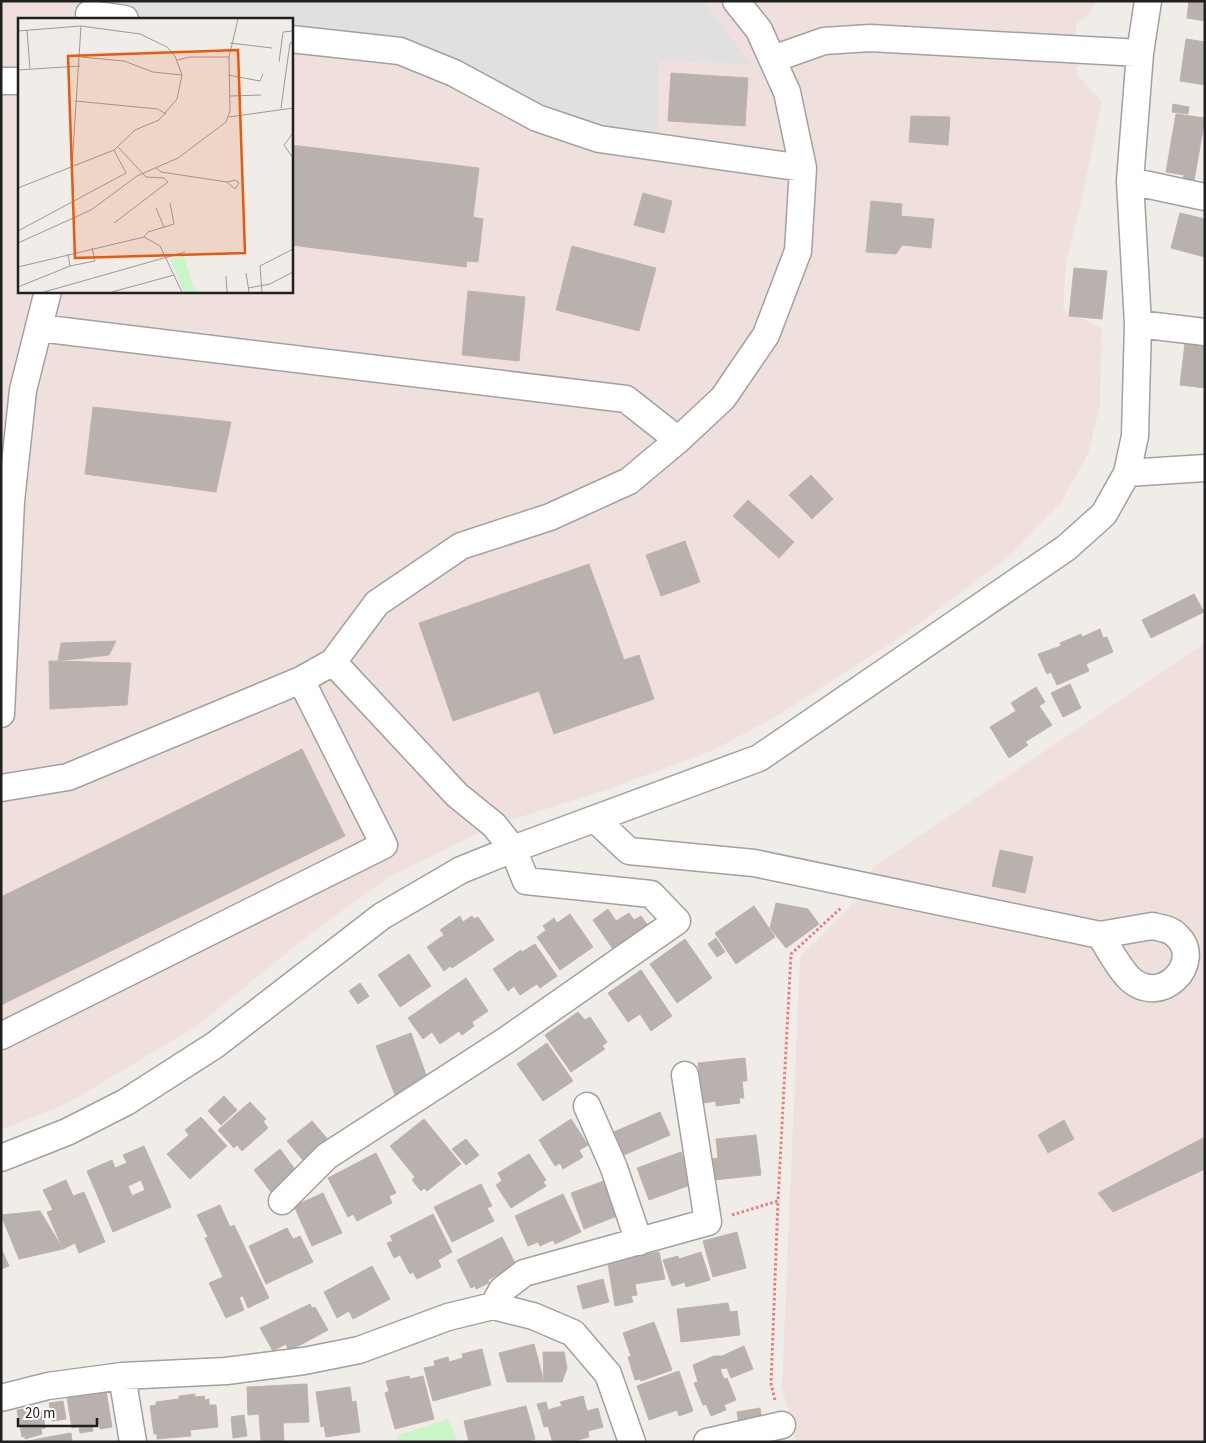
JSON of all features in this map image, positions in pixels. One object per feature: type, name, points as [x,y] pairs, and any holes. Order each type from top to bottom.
[{"type":"street","points":[[1,788],[68,777],[301,680],[333,662],[377,603],[461,546],[550,517],[629,482],[678,440],[722,398],[766,335],[798,251],[803,168],[787,92],[759,30],[736,1]]},
{"type":"street","points":[[1,1158],[68,1132],[126,1102],[216,1045],[382,916],[461,870],[759,758],[1066,548],[1104,514],[1127,473],[1135,436],[1138,324],[1130,181],[1140,53],[1148,1]]},
{"type":"street","points":[[89,12],[120,18]]},
{"type":"street","points":[[292,38],[400,51],[454,73],[537,118],[599,139],[803,168]]},
{"type":"street","points":[[773,59],[824,42],[870,38],[1140,53]]},
{"type":"street","points":[[1,81],[18,81]]},
{"type":"street","points":[[1130,181],[1205,197]]},
{"type":"street","points":[[1,714],[11,501],[23,390],[48,292]]},
{"type":"street","points":[[1138,324],[1205,332]]},
{"type":"street","points":[[39,328],[626,399],[678,440]]},
{"type":"street","points":[[1127,473],[1205,468]]},
{"type":"street","points":[[282,1201],[327,1156],[504,1041],[677,921],[651,894],[526,881],[513,849],[494,826],[457,795],[333,662]]},
{"type":"street","points":[[1,1036],[384,846],[301,680]]},
{"type":"street","points":[[596,820],[629,851],[754,863],[1100,935]]},
{"type":"street","points":[[493,1306],[502,1290],[524,1273],[708,1222],[685,1075]]},
{"type":"street","points":[[587,1106],[614,1168],[639,1242]]},
{"type":"street","points":[[1,1398],[48,1386],[122,1376],[226,1371],[304,1361],[359,1350],[448,1317],[493,1306],[533,1316],[573,1333],[608,1374],[632,1442]]},
{"type":"street","points":[[122,1376],[133,1442]]},
{"type":"street","points":[[707,1442],[782,1426]]},
{"type":"path","points":[[782,1426],[771,1384],[778,1201],[791,954],[846,904],[859,886]]},
{"type":"path","points":[[708,1222],[778,1201]]},
{"type":"shaded area","points":[[1,1],[1097,1],[1089,14],[1076,24],[1077,75],[1102,101],[1081,203],[1066,262],[1063,310],[1102,328],[1100,405],[1088,454],[1061,503],[1010,555],[902,636],[772,719],[709,752],[603,791],[494,825],[391,876],[310,934],[194,1028],[66,1104],[1,1130]]},
{"type":"shaded area","points":[[90,1],[703,1],[751,64],[659,61],[657,147],[599,139],[454,73],[292,30],[292,18],[133,18],[89,14]]},
{"type":"shaded area","points":[[1205,643],[1205,1442],[796,1442],[782,1386],[800,956],[859,898],[873,867]]},
{"type":"green space","points":[[449,1419],[457,1442],[398,1442],[396,1436]]},
{"type":"building","points":[[1189,1],[1205,1],[1205,21],[1187,18]]},
{"type":"building","points":[[1186,39],[1205,42],[1205,85],[1180,81]]},
{"type":"building","points":[[671,73],[748,78],[745,126],[668,121]]},
{"type":"building","points":[[1173,104],[1189,107],[1188,114],[1172,112]]},
{"type":"building","points":[[1176,114],[1205,118],[1194,181],[1183,179],[1184,175],[1166,172]]},
{"type":"building","points":[[911,116],[950,117],[948,145],[909,142]]},
{"type":"building","points":[[292,145],[479,168],[473,217],[483,219],[478,262],[467,261],[466,267],[292,245]]},
{"type":"building","points":[[643,193],[672,201],[664,233],[634,225]]},
{"type":"building","points":[[871,201],[902,204],[901,216],[934,219],[931,248],[902,245],[896,254],[866,252]]},
{"type":"building","points":[[1180,213],[1205,219],[1205,257],[1171,248]]},
{"type":"building","points":[[572,246],[656,268],[639,331],[556,310]]},
{"type":"building","points":[[1074,268],[1107,271],[1102,319],[1069,316]]},
{"type":"building","points":[[468,291],[525,297],[519,361],[462,355]]},
{"type":"building","points":[[1185,343],[1205,346],[1205,388],[1180,385]]},
{"type":"building","points":[[93,407],[231,422],[216,492],[85,474]]},
{"type":"building","points":[[811,475],[833,499],[812,519],[789,495]]},
{"type":"building","points":[[748,500],[794,542],[779,558],[733,516]]},
{"type":"building","points":[[685,541],[700,582],[661,596],[646,555]]},
{"type":"building","points":[[589,564],[624,660],[639,655],[654,699],[554,734],[539,691],[453,721],[419,623]]},
{"type":"building","points":[[1194,594],[1204,612],[1151,638],[1142,620]]},
{"type":"building","points":[[1100,629],[1103,638],[1107,637],[1113,652],[1086,664],[1089,671],[1057,685],[1051,672],[1047,674],[1038,654],[1061,646],[1060,643],[1081,634],[1082,637]]},
{"type":"building","points":[[116,641],[109,655],[58,661],[61,643]]},
{"type":"building","points":[[49,661],[131,663],[127,705],[50,709]]},
{"type":"building","points":[[1070,684],[1081,708],[1063,717],[1051,693]]},
{"type":"building","points":[[1036,687],[1045,702],[1039,706],[1052,725],[1025,742],[1028,745],[1009,758],[990,727],[1016,711],[1011,703]]},
{"type":"building","points":[[302,749],[345,836],[1,1005],[1,897]]},
{"type":"building","points":[[1000,850],[1033,857],[1025,893],[992,886]]},
{"type":"building","points":[[776,903],[808,909],[819,924],[786,948],[770,928]]},
{"type":"building","points":[[754,906],[775,937],[736,964],[715,933]]},
{"type":"building","points":[[608,909],[616,921],[629,913],[634,920],[641,916],[652,931],[617,955],[593,920]]},
{"type":"building","points":[[570,914],[593,947],[560,970],[537,937],[546,930],[543,926],[554,918],[557,923]]},
{"type":"building","points":[[460,916],[463,922],[472,916],[474,919],[478,917],[494,940],[452,968],[450,966],[444,971],[427,947],[444,935],[440,930]]},
{"type":"building","points":[[716,938],[725,952],[717,957],[708,944]]},
{"type":"building","points":[[685,939],[712,978],[677,1003],[650,964]]},
{"type":"building","points":[[535,944],[557,976],[540,988],[537,984],[520,995],[514,986],[508,991],[493,969],[521,950],[522,952]]},
{"type":"building","points":[[409,954],[431,986],[400,1007],[378,975]]},
{"type":"building","points":[[641,970],[672,1016],[651,1031],[640,1014],[628,1022],[608,993]]},
{"type":"building","points":[[466,978],[488,1011],[472,1022],[474,1026],[462,1035],[459,1031],[440,1044],[432,1032],[423,1039],[408,1018]]},
{"type":"building","points":[[360,983],[369,996],[358,1004],[349,991]]},
{"type":"building","points":[[578,1012],[585,1020],[590,1017],[607,1042],[602,1046],[605,1049],[571,1072],[545,1035]]},
{"type":"building","points":[[411,1033],[429,1083],[395,1095],[376,1046]]},
{"type":"building","points":[[547,1043],[573,1081],[543,1101],[517,1064]]},
{"type":"building","points":[[745,1058],[747,1081],[742,1081],[744,1098],[739,1098],[740,1103],[716,1106],[716,1101],[703,1103],[698,1063]]},
{"type":"building","points":[[224,1096],[237,1110],[221,1125],[208,1111]]},
{"type":"building","points":[[250,1102],[266,1119],[263,1121],[268,1128],[242,1151],[237,1145],[234,1148],[218,1130]]},
{"type":"building","points":[[660,1112],[670,1135],[617,1158],[607,1135]]},
{"type":"building","points":[[201,1117],[227,1146],[190,1179],[167,1154],[189,1135],[185,1130]]},
{"type":"building","points":[[424,1119],[461,1164],[427,1191],[424,1188],[421,1191],[412,1180],[415,1177],[390,1146]]},
{"type":"building","points":[[571,1119],[588,1145],[579,1150],[583,1157],[563,1169],[560,1163],[555,1166],[539,1140]]},
{"type":"building","points":[[1064,1120],[1074,1139],[1048,1153],[1038,1135]]},
{"type":"building","points":[[312,1121],[331,1143],[306,1164],[287,1141]]},
{"type":"building","points":[[756,1135],[761,1175],[714,1180],[711,1159],[718,1158],[716,1139]]},
{"type":"building","points":[[1205,1137],[1205,1169],[1113,1212],[1098,1193]]},
{"type":"building","points":[[466,1139],[479,1155],[466,1165],[452,1149]]},
{"type":"building","points":[[144,1146],[171,1207],[113,1232],[87,1171],[112,1160],[115,1168],[127,1163],[123,1155]],"holes":[[[141,1180],[145,1190],[132,1196],[128,1186]]]},
{"type":"building","points":[[280,1149],[297,1172],[271,1192],[254,1170]]},
{"type":"building","points":[[681,1152],[693,1184],[649,1200],[637,1168]]},
{"type":"building","points":[[376,1153],[396,1193],[389,1196],[392,1203],[357,1221],[353,1214],[348,1217],[328,1178]]},
{"type":"building","points":[[529,1154],[546,1180],[543,1182],[546,1186],[511,1208],[496,1185],[502,1181],[498,1173]]},
{"type":"building","points":[[609,1179],[617,1216],[584,1229],[571,1193]]},
{"type":"building","points":[[66,1180],[73,1196],[84,1192],[105,1242],[79,1253],[75,1243],[63,1249],[47,1212],[53,1210],[43,1190]]},
{"type":"building","points":[[481,1184],[492,1206],[487,1208],[494,1221],[452,1242],[434,1207]]},
{"type":"building","points":[[323,1193],[342,1233],[312,1246],[294,1206]]},
{"type":"building","points":[[563,1194],[581,1232],[555,1244],[553,1240],[540,1246],[538,1242],[528,1246],[515,1216]]},
{"type":"building","points":[[220,1205],[230,1227],[234,1225],[269,1298],[248,1308],[243,1296],[239,1297],[244,1310],[226,1318],[209,1283],[223,1277],[205,1238],[208,1237],[197,1215]]},
{"type":"building","points":[[40,1211],[63,1249],[19,1259],[1,1215]]},
{"type":"building","points":[[433,1214],[452,1252],[438,1260],[441,1267],[417,1279],[413,1272],[410,1274],[400,1255],[394,1258],[387,1243],[393,1241],[390,1236]]},
{"type":"building","points":[[287,1228],[293,1239],[300,1236],[313,1262],[266,1284],[249,1246]]},
{"type":"building","points":[[737,1232],[746,1268],[713,1277],[703,1241]]},
{"type":"building","points":[[502,1237],[516,1265],[488,1280],[489,1283],[476,1289],[475,1286],[471,1288],[457,1260]]},
{"type":"building","points":[[1,1248],[9,1266],[1,1269]]},
{"type":"building","points":[[659,1252],[665,1279],[635,1284],[637,1295],[631,1296],[633,1302],[615,1306],[608,1264],[618,1262],[617,1259]]},
{"type":"building","points":[[701,1252],[710,1280],[686,1287],[685,1282],[672,1286],[663,1260],[678,1256],[679,1259]]},
{"type":"building","points":[[372,1266],[390,1299],[353,1319],[349,1311],[337,1318],[324,1292]]},
{"type":"building","points":[[603,1279],[609,1302],[583,1309],[577,1286]]},
{"type":"building","points":[[728,1303],[730,1312],[737,1311],[740,1335],[681,1342],[677,1309]]},
{"type":"building","points":[[310,1304],[312,1308],[315,1307],[328,1330],[289,1351],[286,1344],[273,1351],[260,1328]]},
{"type":"building","points":[[654,1322],[672,1370],[641,1381],[640,1379],[635,1380],[628,1357],[631,1356],[623,1333]]},
{"type":"building","points":[[534,1344],[544,1382],[507,1382],[499,1353]]},
{"type":"building","points":[[744,1346],[753,1369],[731,1378],[727,1368],[720,1369],[724,1379],[727,1378],[736,1400],[724,1405],[726,1410],[711,1416],[706,1404],[703,1405],[694,1383],[698,1382],[693,1365],[714,1356],[722,1356]]},
{"type":"building","points":[[482,1349],[491,1385],[433,1401],[424,1368],[435,1366],[434,1361],[448,1357],[449,1362],[463,1358],[462,1354]]},
{"type":"building","points":[[543,1352],[564,1352],[567,1368],[562,1382],[544,1382]]},
{"type":"building","points":[[679,1371],[693,1411],[679,1416],[677,1410],[649,1420],[637,1386]]},
{"type":"building","points":[[409,1376],[410,1379],[423,1376],[434,1419],[395,1429],[385,1393],[389,1391],[386,1381]]},
{"type":"building","points":[[307,1384],[309,1422],[283,1423],[284,1442],[261,1442],[259,1414],[248,1415],[247,1387]]},
{"type":"building","points":[[350,1387],[352,1402],[356,1401],[360,1432],[326,1437],[324,1426],[321,1427],[316,1392]]},
{"type":"building","points":[[106,1391],[112,1427],[100,1429],[99,1424],[92,1425],[93,1431],[80,1433],[79,1427],[72,1428],[67,1398]]},
{"type":"building","points":[[195,1394],[195,1397],[204,1396],[205,1400],[209,1399],[209,1405],[216,1405],[218,1427],[190,1430],[191,1436],[157,1439],[157,1434],[154,1434],[150,1406],[156,1405],[156,1402],[179,1399],[179,1396]]},
{"type":"building","points":[[583,1396],[587,1411],[598,1408],[603,1427],[588,1431],[589,1437],[570,1442],[552,1440],[548,1426],[544,1427],[540,1412],[562,1406],[560,1402]]},
{"type":"building","points":[[63,1401],[66,1419],[52,1421],[49,1403]]},
{"type":"building","points":[[546,1402],[548,1409],[539,1411],[537,1404]]},
{"type":"building","points":[[37,1406],[38,1411],[43,1410],[45,1428],[41,1429],[42,1434],[25,1439],[25,1436],[22,1437],[17,1410]]},
{"type":"building","points":[[526,1406],[535,1439],[526,1442],[469,1442],[464,1421]]},
{"type":"building","points":[[760,1408],[762,1420],[739,1425],[737,1412]]},
{"type":"building","points":[[244,1415],[247,1436],[233,1438],[231,1417]]},
{"type":"building","points":[[71,1433],[72,1442],[24,1442],[48,1437]]}]
